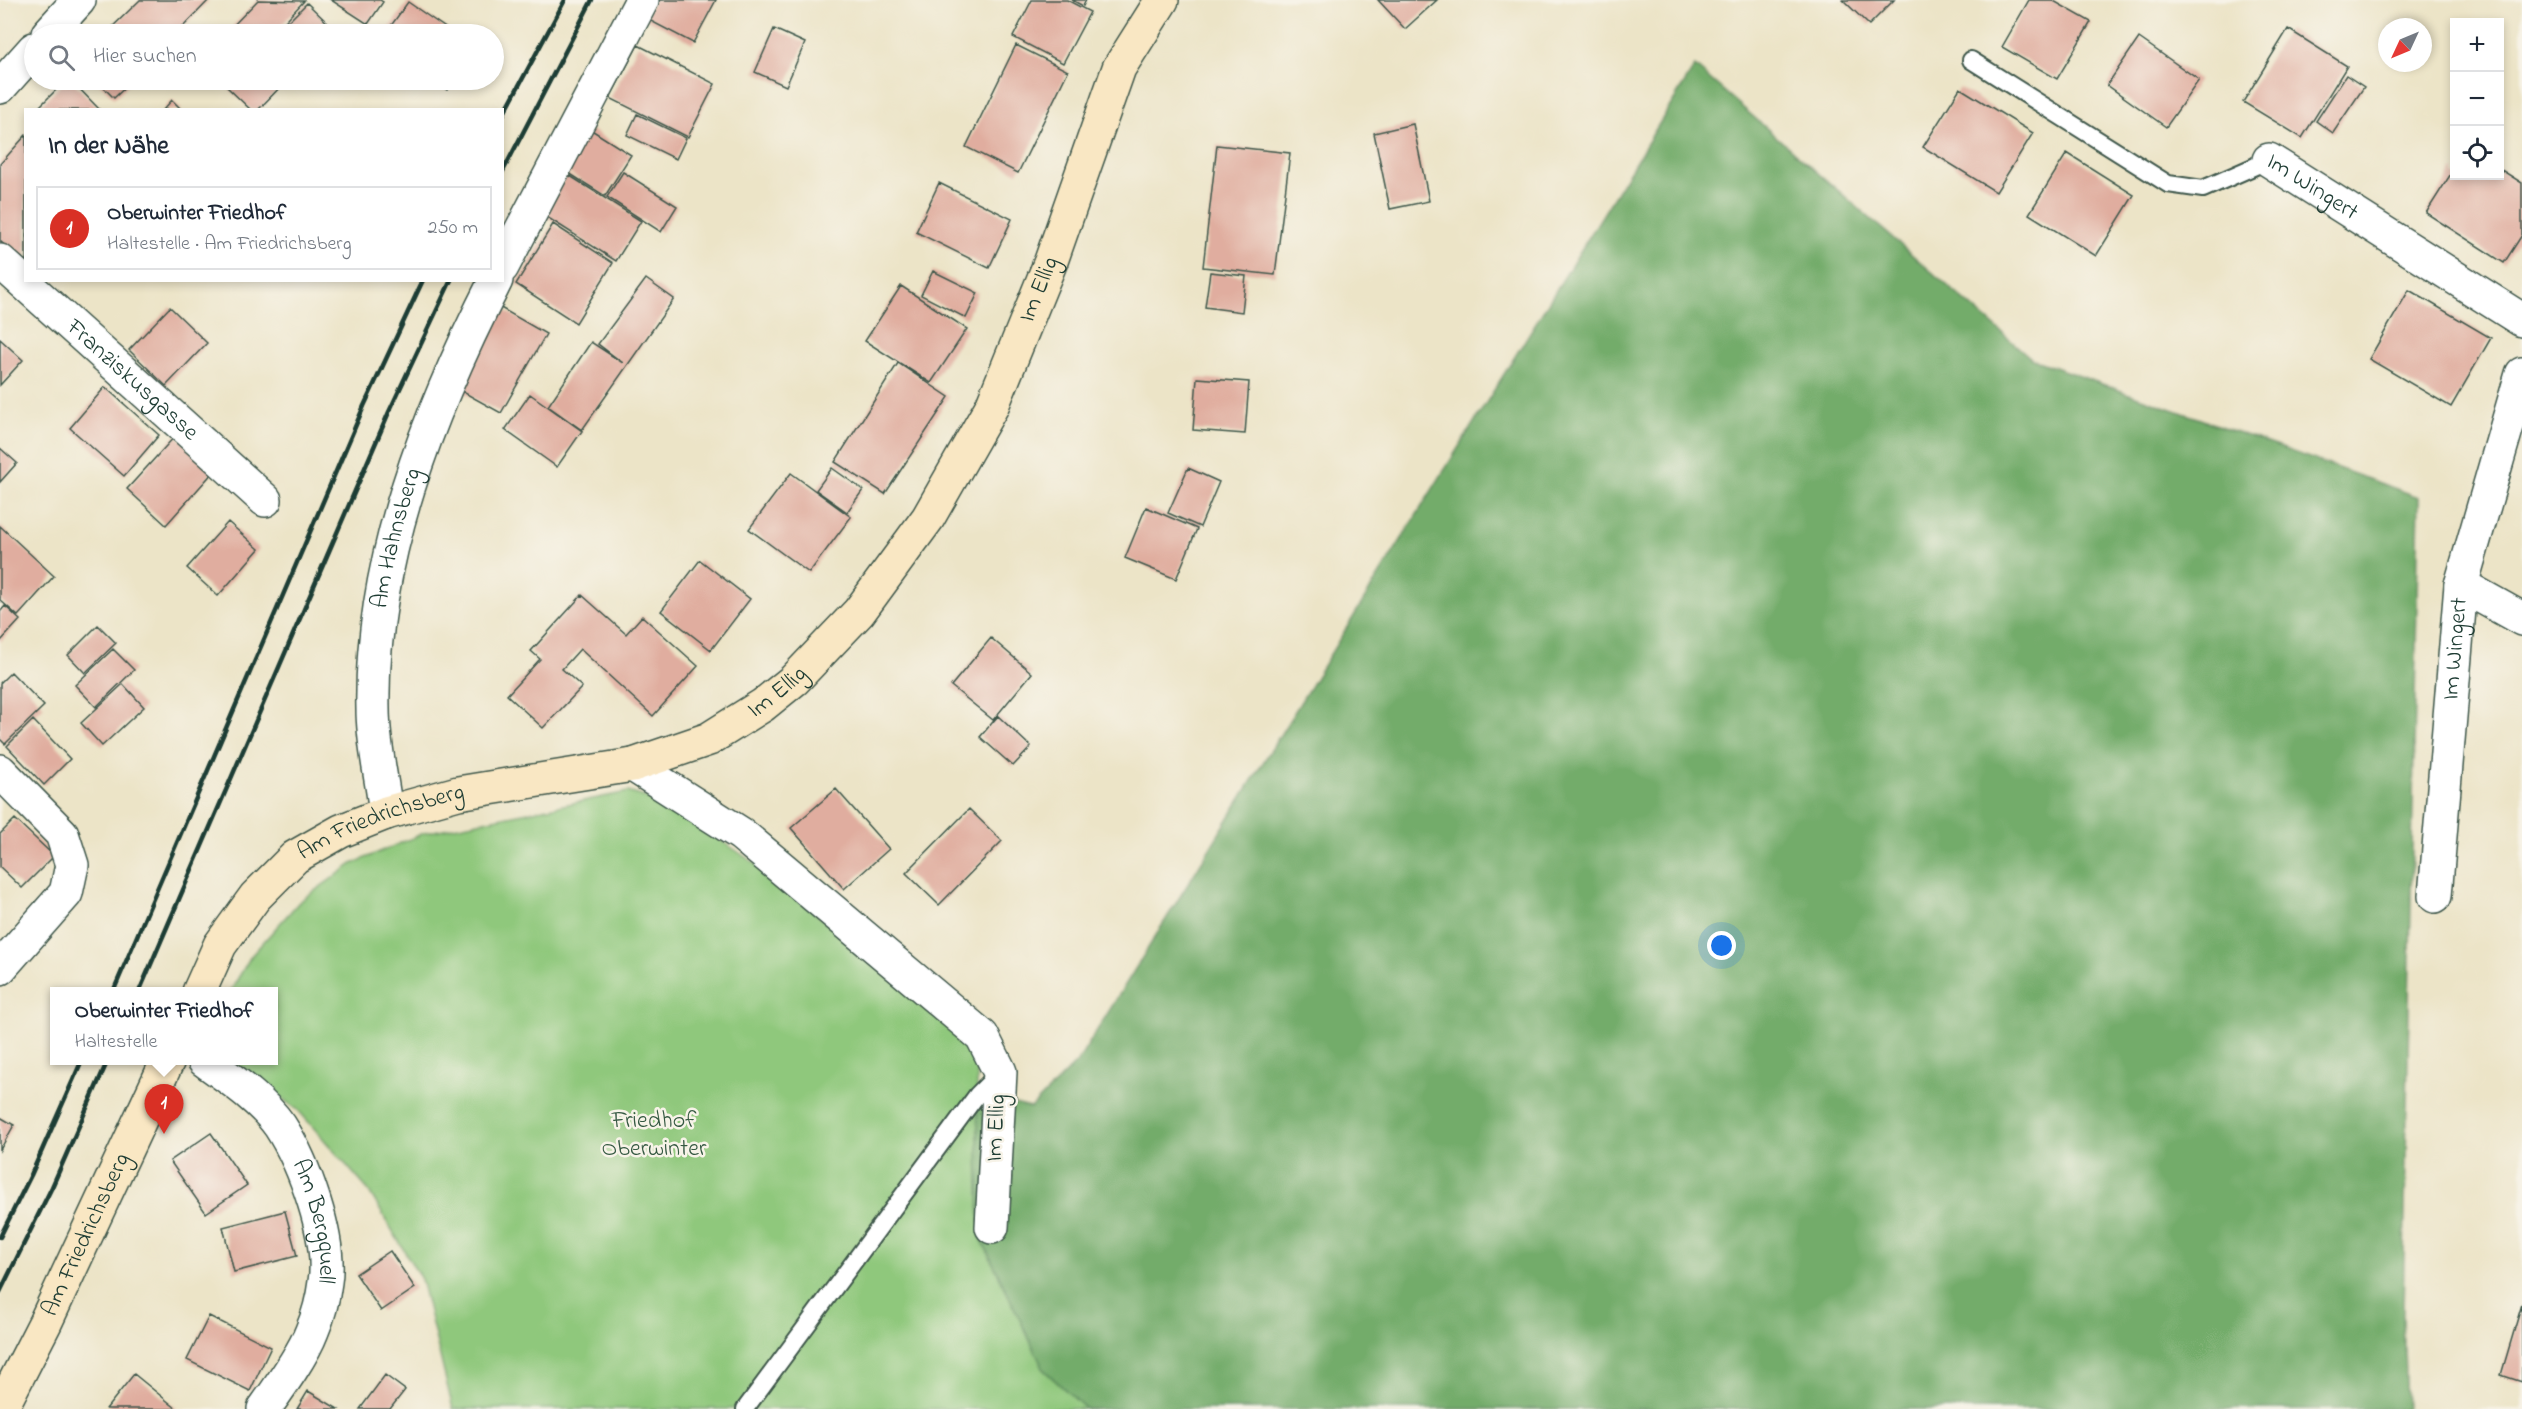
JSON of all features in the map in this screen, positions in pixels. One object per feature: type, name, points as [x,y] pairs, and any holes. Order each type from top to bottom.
[{"type":"street","points":[[57,24],[79,0]]},
{"type":"street","points":[[504,263],[642,0]]},
{"type":"street","name":"Im Ellig","points":[[633,765],[709,739],[763,705],[794,680],[859,612],[928,518],[992,406],[1052,261],[1119,68],[1162,0]]},
{"type":"street","points":[[0,87],[24,60]]},
{"type":"street","name":"Im Wingert","points":[[2269,160],[2522,320]]},
{"type":"street","name":"Franziskusgasse","points":[[0,261],[265,500]]},
{"type":"street","name":"Am Hahnsberg","points":[[386,813],[373,710],[377,627],[397,525],[431,418],[495,282]]},
{"type":"street","name":"Im Wingert","points":[[2435,896],[2461,585],[2522,374]]},
{"type":"street","points":[[2461,585],[2522,619]]},
{"type":"street","name":"Im Ellig","points":[[633,765],[741,834],[982,1036],[1000,1072],[992,1227]]},
{"type":"street","name":"Am Friedrichsberg","points":[[201,987],[220,945],[255,897],[295,857],[341,831],[386,813],[458,793],[633,765]]},
{"type":"street","points":[[0,771],[62,834],[72,866],[66,893],[0,968]]},
{"type":"street","name":"Am Friedrichsberg","points":[[1,1409],[45,1323],[166,1065]]},
{"type":"street","name":"Am Bergquell","points":[[211,1065],[245,1090],[279,1125],[305,1174],[322,1229],[326,1281],[312,1332],[264,1409]]},
{"type":"lane","name":"Im Wingert","points":[[1971,60],[2168,184],[2203,189],[2269,160]]},
{"type":"lane","points":[[745,1409],[977,1095],[1000,1072]]},
{"type":"green space","points":[[1695,66],[2032,359],[2419,497],[2403,1314],[2406,1409],[1086,1409],[1044,1370],[980,1236],[977,1095],[1031,1108],[1078,1061]]},
{"type":"green space","name":"Friedhof Oberwinter","points":[[628,792],[667,804],[762,868],[977,1050],[977,1095],[1044,1370],[1086,1409],[453,1409],[421,1279],[369,1191],[298,1110],[239,1069],[237,1065],[278,1065],[278,987],[233,987],[251,956],[299,902],[354,863],[424,833]]},
{"type":"building","points":[[140,0],[209,0],[186,24],[115,24]]},
{"type":"building","points":[[258,0],[304,1],[282,24],[235,24]]},
{"type":"building","points":[[331,0],[380,0],[383,2],[368,24]]},
{"type":"building","points":[[654,0],[716,0],[693,43],[645,18]]},
{"type":"building","points":[[1032,0],[1067,0],[1090,12],[1063,63],[1013,37]]},
{"type":"building","points":[[1072,0],[1086,0],[1083,6]]},
{"type":"building","points":[[1378,0],[1437,0],[1405,29]]},
{"type":"building","points":[[1843,0],[1894,0],[1869,25]]},
{"type":"building","points":[[2029,0],[2052,0],[2091,22],[2057,79],[2002,47]]},
{"type":"building","points":[[408,2],[440,24],[392,24]]},
{"type":"building","points":[[307,3],[329,24],[286,24]]},
{"type":"building","points":[[774,29],[805,43],[786,86],[755,72]]},
{"type":"building","points":[[2288,29],[2347,66],[2302,138],[2243,102]]},
{"type":"building","points":[[2139,38],[2199,80],[2166,127],[2107,85]]},
{"type":"building","points":[[638,45],[715,84],[688,137],[610,98]]},
{"type":"building","points":[[1016,45],[1068,71],[1018,173],[966,147]]},
{"type":"building","points":[[2346,75],[2364,87],[2333,133],[2316,121]]},
{"type":"building","points":[[1960,88],[2033,133],[1996,192],[1923,147]]},
{"type":"building","points":[[56,90],[81,90],[98,108],[38,108]]},
{"type":"building","points":[[106,90],[122,90],[114,98]]},
{"type":"building","points":[[230,90],[277,90],[260,108],[249,108]]},
{"type":"building","points":[[172,100],[180,108],[165,108]]},
{"type":"building","points":[[637,114],[686,138],[676,159],[627,135]]},
{"type":"building","points":[[1413,124],[1429,201],[1390,209],[1374,133]]},
{"type":"building","points":[[590,129],[631,155],[605,196],[564,170]]},
{"type":"building","points":[[24,137],[24,262],[0,241],[0,164]]},
{"type":"building","points":[[1217,145],[1290,153],[1275,275],[1203,267]]},
{"type":"building","points":[[2067,153],[2134,195],[2096,256],[2029,214]]},
{"type":"building","points":[[623,172],[677,206],[661,232],[607,197]]},
{"type":"building","points":[[2504,172],[2522,183],[2522,235],[2504,263],[2426,213],[2450,175],[2450,180],[2504,180]]},
{"type":"building","points":[[567,174],[641,221],[616,261],[542,214]]},
{"type":"building","points":[[939,183],[1012,219],[989,268],[916,232]]},
{"type":"building","points":[[553,224],[613,263],[576,323],[516,284]]},
{"type":"building","points":[[933,271],[978,293],[966,318],[921,295]]},
{"type":"building","points":[[1210,272],[1246,276],[1242,312],[1205,307]]},
{"type":"building","points":[[646,279],[674,299],[582,430],[548,406],[591,342],[623,363],[598,344]]},
{"type":"building","points":[[901,286],[967,329],[931,383],[865,341]]},
{"type":"building","points":[[2409,290],[2491,338],[2451,407],[2369,359]]},
{"type":"building","points":[[170,307],[207,343],[166,386],[129,350]]},
{"type":"building","points":[[499,307],[546,334],[501,413],[454,387]]},
{"type":"building","points":[[0,339],[23,360],[0,385]]},
{"type":"building","points":[[898,363],[949,397],[885,494],[835,462]]},
{"type":"building","points":[[1197,378],[1249,382],[1245,434],[1193,430]]},
{"type":"building","points":[[105,387],[159,435],[124,476],[70,428]]},
{"type":"building","points":[[530,394],[582,431],[557,467],[505,430]]},
{"type":"building","points":[[176,435],[215,470],[166,525],[127,489]]},
{"type":"building","points":[[0,448],[17,463],[0,482]]},
{"type":"building","points":[[832,468],[863,490],[847,512],[816,490]]},
{"type":"building","points":[[1188,468],[1219,482],[1200,527],[1168,513]]},
{"type":"building","points":[[791,473],[851,517],[809,573],[749,529]]},
{"type":"building","points":[[1146,507],[1197,529],[1176,579],[1125,558]]},
{"type":"building","points":[[228,522],[259,549],[218,596],[187,568]]},
{"type":"building","points":[[0,526],[54,576],[18,616],[0,600]]},
{"type":"building","points":[[700,560],[750,599],[711,650],[661,611]]},
{"type":"building","points":[[582,595],[626,634],[642,616],[698,666],[653,716],[580,649],[562,669],[582,687],[543,728],[507,695],[540,659],[531,651]]},
{"type":"building","points":[[5,606],[20,620],[0,642],[0,612]]},
{"type":"building","points":[[98,625],[116,643],[85,673],[68,655]]},
{"type":"building","points":[[991,638],[1032,673],[993,720],[951,686]]},
{"type":"building","points":[[113,649],[134,670],[96,707],[75,685]]},
{"type":"building","points":[[11,672],[44,706],[5,744],[0,739],[0,683]]},
{"type":"building","points":[[123,684],[144,707],[102,746],[81,723]]},
{"type":"building","points":[[998,716],[1031,747],[1013,766],[980,737]]},
{"type":"building","points":[[33,720],[70,759],[44,785],[7,746]]},
{"type":"building","points":[[836,789],[889,849],[844,889],[791,828]]},
{"type":"building","points":[[969,809],[1002,841],[939,905],[906,873]]},
{"type":"building","points":[[15,819],[54,856],[22,888],[0,867],[0,834]]},
{"type":"building","points":[[0,1117],[14,1125],[0,1150]]},
{"type":"building","points":[[211,1133],[247,1185],[206,1213],[170,1161]]},
{"type":"building","points":[[285,1211],[297,1256],[234,1272],[223,1227]]},
{"type":"building","points":[[390,1251],[415,1288],[381,1311],[356,1274]]},
{"type":"building","points":[[2522,1304],[2522,1382],[2501,1375]]},
{"type":"building","points":[[209,1316],[271,1347],[250,1391],[187,1360]]},
{"type":"building","points":[[134,1374],[177,1409],[106,1409]]},
{"type":"building","points":[[385,1375],[405,1390],[390,1409],[360,1409]]},
{"type":"building","points":[[308,1391],[338,1409],[297,1409]]},
{"type":"railway","points":[[504,113],[565,0]]},
{"type":"railway","points":[[504,169],[592,0]]},
{"type":"railway","points":[[115,987],[364,406],[422,282]]},
{"type":"railway","points":[[141,987],[389,412],[450,282]]},
{"type":"railway","points":[[0,1237],[31,1175],[80,1065]]},
{"type":"railway","points":[[0,1292],[52,1187],[106,1065]]},
{"type":"place","name":"Oberwinter Friedhof","points":[[164,1134]]}]
